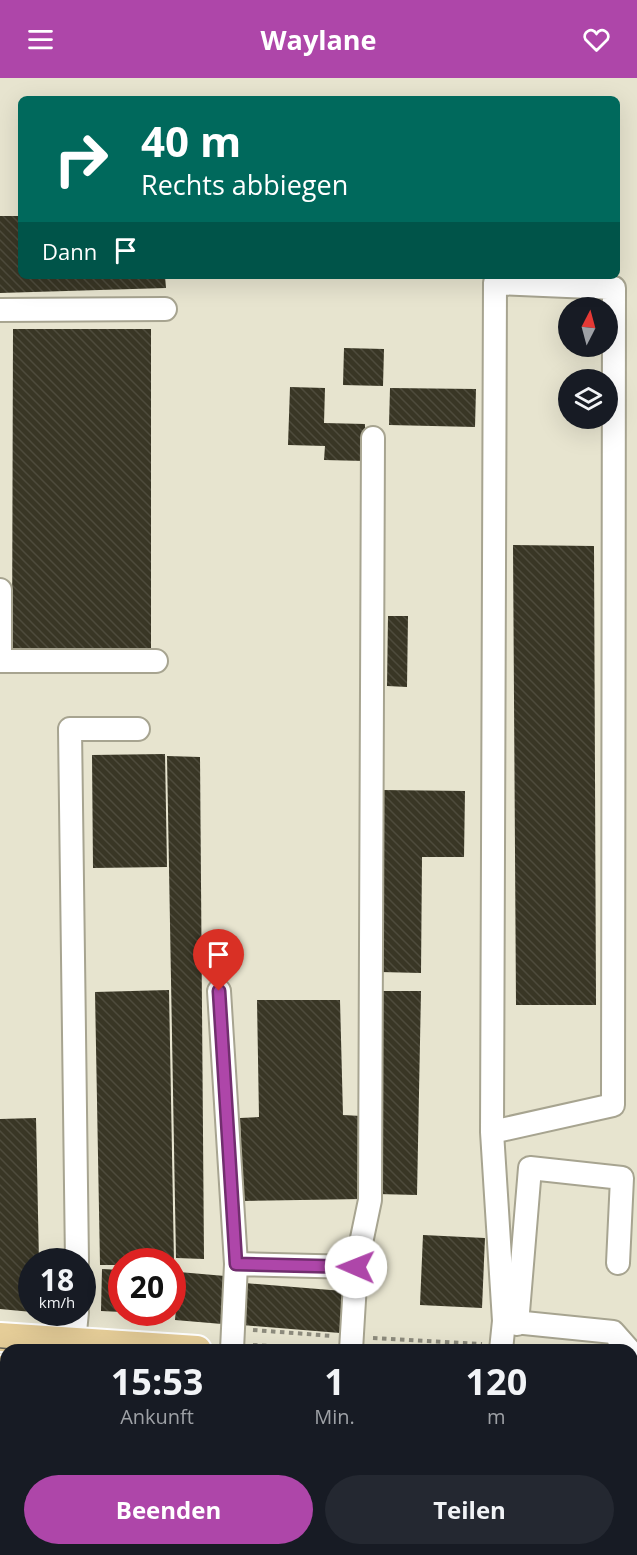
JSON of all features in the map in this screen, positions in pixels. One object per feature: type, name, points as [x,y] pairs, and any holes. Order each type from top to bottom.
[{"type":"main road","points":[[0,1337],[104,1344]]},
{"type":"lane","points":[[492,1132],[613,1105],[614,288],[495,283],[492,1132],[510,1322]]},
{"type":"lane","points":[[0,310],[165,309]]},
{"type":"lane","points":[[351,1343],[356,1267],[370,1200],[373,438]]},
{"type":"lane","points":[[0,590],[0,661],[156,660]]},
{"type":"lane","points":[[77,1248],[70,729],[138,729]]},
{"type":"lane","points":[[219,991],[236,1264],[232,1339]]},
{"type":"lane","points":[[502,1344],[510,1322],[530,1168],[622,1178],[618,1263]]},
{"type":"lane","points":[[236,1264],[356,1267]]},
{"type":"lane","points":[[510,1322],[613,1332],[624,1344]]},
{"type":"lane","points":[[74,1342],[76,1326]]},
{"type":"path","points":[[232,1339],[388,1344]]},
{"type":"building","points":[[0,216],[18,216],[18,279],[165,279],[166,288],[0,293]]},
{"type":"building","points":[[13,329],[151,329],[151,654],[12,654]]},
{"type":"building","points":[[344,348],[384,349],[383,386],[343,385]]},
{"type":"building","points":[[290,387],[325,388],[324,423],[365,424],[365,461],[324,460],[325,446],[288,445]]},
{"type":"building","points":[[390,388],[476,389],[475,427],[389,425]]},
{"type":"building","points":[[513,545],[594,546],[596,1005],[516,1005]]},
{"type":"building","points":[[388,616],[408,616],[407,687],[387,686]]},
{"type":"building","points":[[165,754],[167,867],[93,868],[92,755]]},
{"type":"building","points":[[167,756],[200,757],[204,1259],[186,1258],[186,1248],[176,1248]]},
{"type":"building","points":[[382,790],[465,791],[464,857],[422,857],[421,973],[380,972]]},
{"type":"building","points":[[169,990],[174,1248],[108,1248],[108,1265],[100,1265],[95,992]]},
{"type":"building","points":[[380,991],[421,991],[417,1195],[377,1194]]},
{"type":"building","points":[[257,1000],[340,1000],[343,1115],[361,1116],[363,1199],[243,1201],[240,1118],[259,1117]]},
{"type":"building","points":[[36,1118],[39,1248],[18,1248],[18,1311],[0,1309],[0,1119]]},
{"type":"building","points":[[423,1235],[485,1238],[482,1308],[420,1305]]},
{"type":"building","points":[[102,1269],[108,1269],[108,1311],[101,1311]]},
{"type":"building","points":[[186,1273],[225,1276],[222,1324],[186,1321]]},
{"type":"building","points":[[245,1283],[343,1291],[340,1333],[242,1325]]},
{"type":"route","points":[[219,991],[236,1264],[356,1267]]}]
